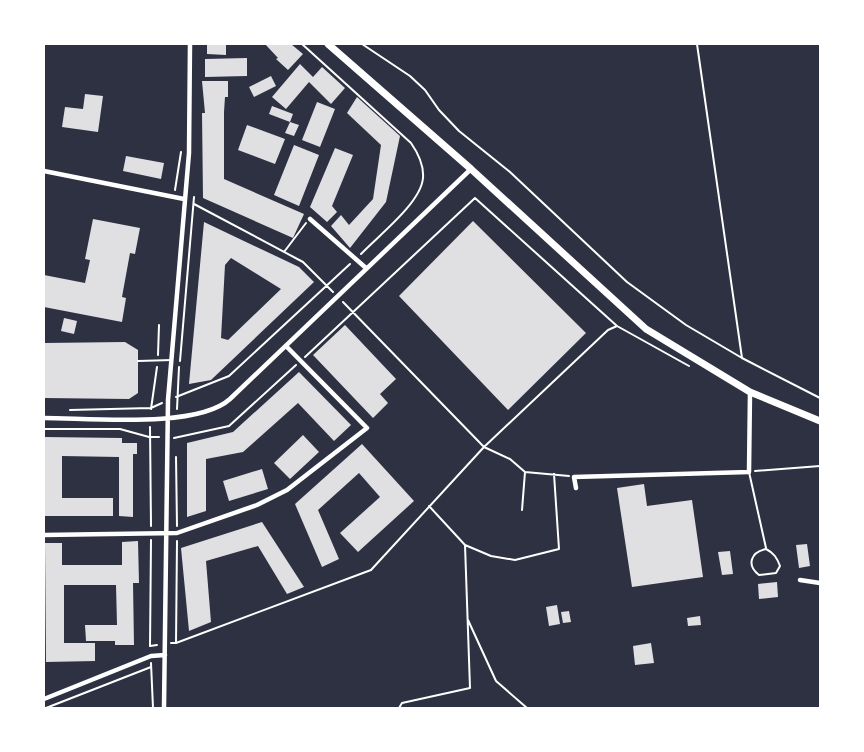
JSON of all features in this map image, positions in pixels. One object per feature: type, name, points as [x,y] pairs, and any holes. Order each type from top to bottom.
[{"type":"main road","points":[[328,44],[471,169],[646,329],[750,392],[820,422]]},
{"type":"street","points":[[164,708],[168,400],[189,153],[190,44]]},
{"type":"street","points":[[44,418],[168,419],[203,414],[225,404],[471,169]]},
{"type":"street","points":[[44,171],[184,199]]},
{"type":"street","points":[[310,219],[366,268]]},
{"type":"street","points":[[44,535],[177,533],[247,508],[287,490],[367,428],[286,346]]},
{"type":"street","points":[[576,488],[574,477],[749,472],[750,392]]},
{"type":"street","points":[[800,580],[820,583]]},
{"type":"street","points":[[44,699],[151,656],[165,654]]},
{"type":"lane","points":[[138,361],[171,360]]},
{"type":"lane","points":[[749,472],[766,549]]},
{"type":"lane","points":[[766,549],[777,558],[780,566],[776,573],[759,575],[753,570],[751,563],[758,551],[766,549]]},
{"type":"path","points":[[67,410],[151,408],[229,376],[327,287],[417,195],[423,180],[422,165],[411,143],[302,44]]},
{"type":"path","points":[[362,44],[410,76],[425,90],[439,110],[459,131],[510,172],[627,282],[686,325],[742,358],[820,398]]},
{"type":"path","points":[[697,44],[742,358]]},
{"type":"path","points":[[174,196],[181,150]]},
{"type":"path","points":[[44,429],[120,429],[149,437],[176,438],[229,426],[475,198],[616,326]]},
{"type":"path","points":[[184,199],[303,262],[484,447],[510,459],[525,472],[574,477]]},
{"type":"path","points":[[284,252],[310,219]]},
{"type":"path","points":[[176,643],[371,570],[484,447],[608,330]]},
{"type":"path","points":[[151,408],[149,437],[153,708]]},
{"type":"path","points":[[749,472],[820,466]]},
{"type":"path","points":[[522,510],[525,472]]},
{"type":"path","points":[[429,506],[465,545],[491,556],[515,560],[559,549],[554,474]]},
{"type":"path","points":[[399,708],[402,703],[470,688],[465,545]]},
{"type":"path","points":[[467,619],[496,681],[527,708]]},
{"type":"path","points":[[46,708],[151,667]]},
{"type":"building","points":[[207,44],[226,44],[226,55],[207,54]]},
{"type":"building","points":[[265,44],[291,44],[303,54],[288,70]]},
{"type":"building","points":[[247,58],[247,76],[205,77],[205,59]]},
{"type":"building","points":[[300,64],[313,77],[322,67],[345,88],[331,104],[309,82],[286,109],[272,97]]},
{"type":"building","points":[[271,76],[276,86],[254,97],[249,87]]},
{"type":"building","points":[[202,81],[228,81],[228,97],[225,97],[224,112],[224,179],[304,214],[293,238],[203,198],[202,113],[205,113]]},
{"type":"building","points":[[85,94],[103,96],[98,132],[62,127],[65,107],[83,109]]},
{"type":"building","points":[[357,97],[400,136],[386,202],[350,248],[331,226],[341,215],[349,225],[373,199],[381,145],[347,113]]},
{"type":"building","points":[[317,102],[335,109],[320,147],[302,140]]},
{"type":"building","points":[[272,106],[293,114],[290,122],[269,114]]},
{"type":"building","points":[[290,122],[299,125],[294,136],[285,133]]},
{"type":"building","points":[[247,125],[285,139],[275,164],[238,150]]},
{"type":"building","points":[[294,145],[319,155],[299,206],[274,195]]},
{"type":"building","points":[[335,148],[353,155],[332,206],[337,212],[327,222],[310,207]]},
{"type":"building","points":[[126,156],[164,163],[161,179],[123,171]]},
{"type":"building","points":[[93,219],[140,228],[135,254],[130,253],[122,297],[126,298],[122,322],[44,307],[44,275],[85,283],[90,260],[85,259]]},
{"type":"building","points":[[473,221],[586,333],[508,410],[399,296]]},
{"type":"building","points":[[204,222],[299,267],[314,282],[211,380],[189,384]],"holes":[[[231,258],[281,289],[228,340],[221,338],[225,265]]]},
{"type":"building","points":[[64,318],[77,321],[74,334],[61,331]]},
{"type":"building","points":[[345,325],[396,379],[380,394],[388,403],[373,418],[313,355]]},
{"type":"building","points":[[125,342],[138,350],[138,393],[129,399],[44,398],[44,343]]},
{"type":"building","points":[[299,372],[351,425],[334,441],[298,403],[243,452],[206,459],[206,511],[187,517],[187,443],[233,432]]},
{"type":"building","points":[[303,435],[319,452],[290,479],[274,463]]},
{"type":"building","points":[[44,437],[122,438],[122,443],[137,443],[137,454],[133,454],[133,517],[119,516],[119,457],[62,456],[62,498],[113,498],[113,516],[44,516]]},
{"type":"building","points":[[362,444],[414,501],[358,552],[340,533],[380,497],[359,473],[318,510],[339,559],[322,567],[295,504]]},
{"type":"building","points":[[262,469],[268,489],[229,501],[223,481]]},
{"type":"building","points":[[644,484],[647,506],[692,500],[703,577],[632,587],[617,488]]},
{"type":"building","points":[[262,522],[304,587],[287,594],[258,546],[206,561],[211,622],[189,631],[181,548]]},
{"type":"building","points":[[138,541],[139,583],[133,583],[134,645],[115,645],[115,641],[86,641],[85,625],[117,625],[116,585],[64,585],[64,643],[95,643],[95,661],[46,662],[45,543],[62,543],[62,565],[122,565],[122,542]]},
{"type":"building","points":[[807,544],[810,566],[799,568],[796,545]]},
{"type":"building","points":[[730,551],[733,574],[722,575],[718,552]]},
{"type":"building","points":[[777,582],[778,597],[759,599],[758,584]]},
{"type":"building","points":[[557,605],[560,624],[549,626],[546,607]]},
{"type":"building","points":[[569,611],[571,622],[563,623],[561,612]]},
{"type":"building","points":[[700,616],[701,625],[688,626],[687,618]]},
{"type":"building","points":[[651,643],[654,663],[635,665],[633,646]]}]
